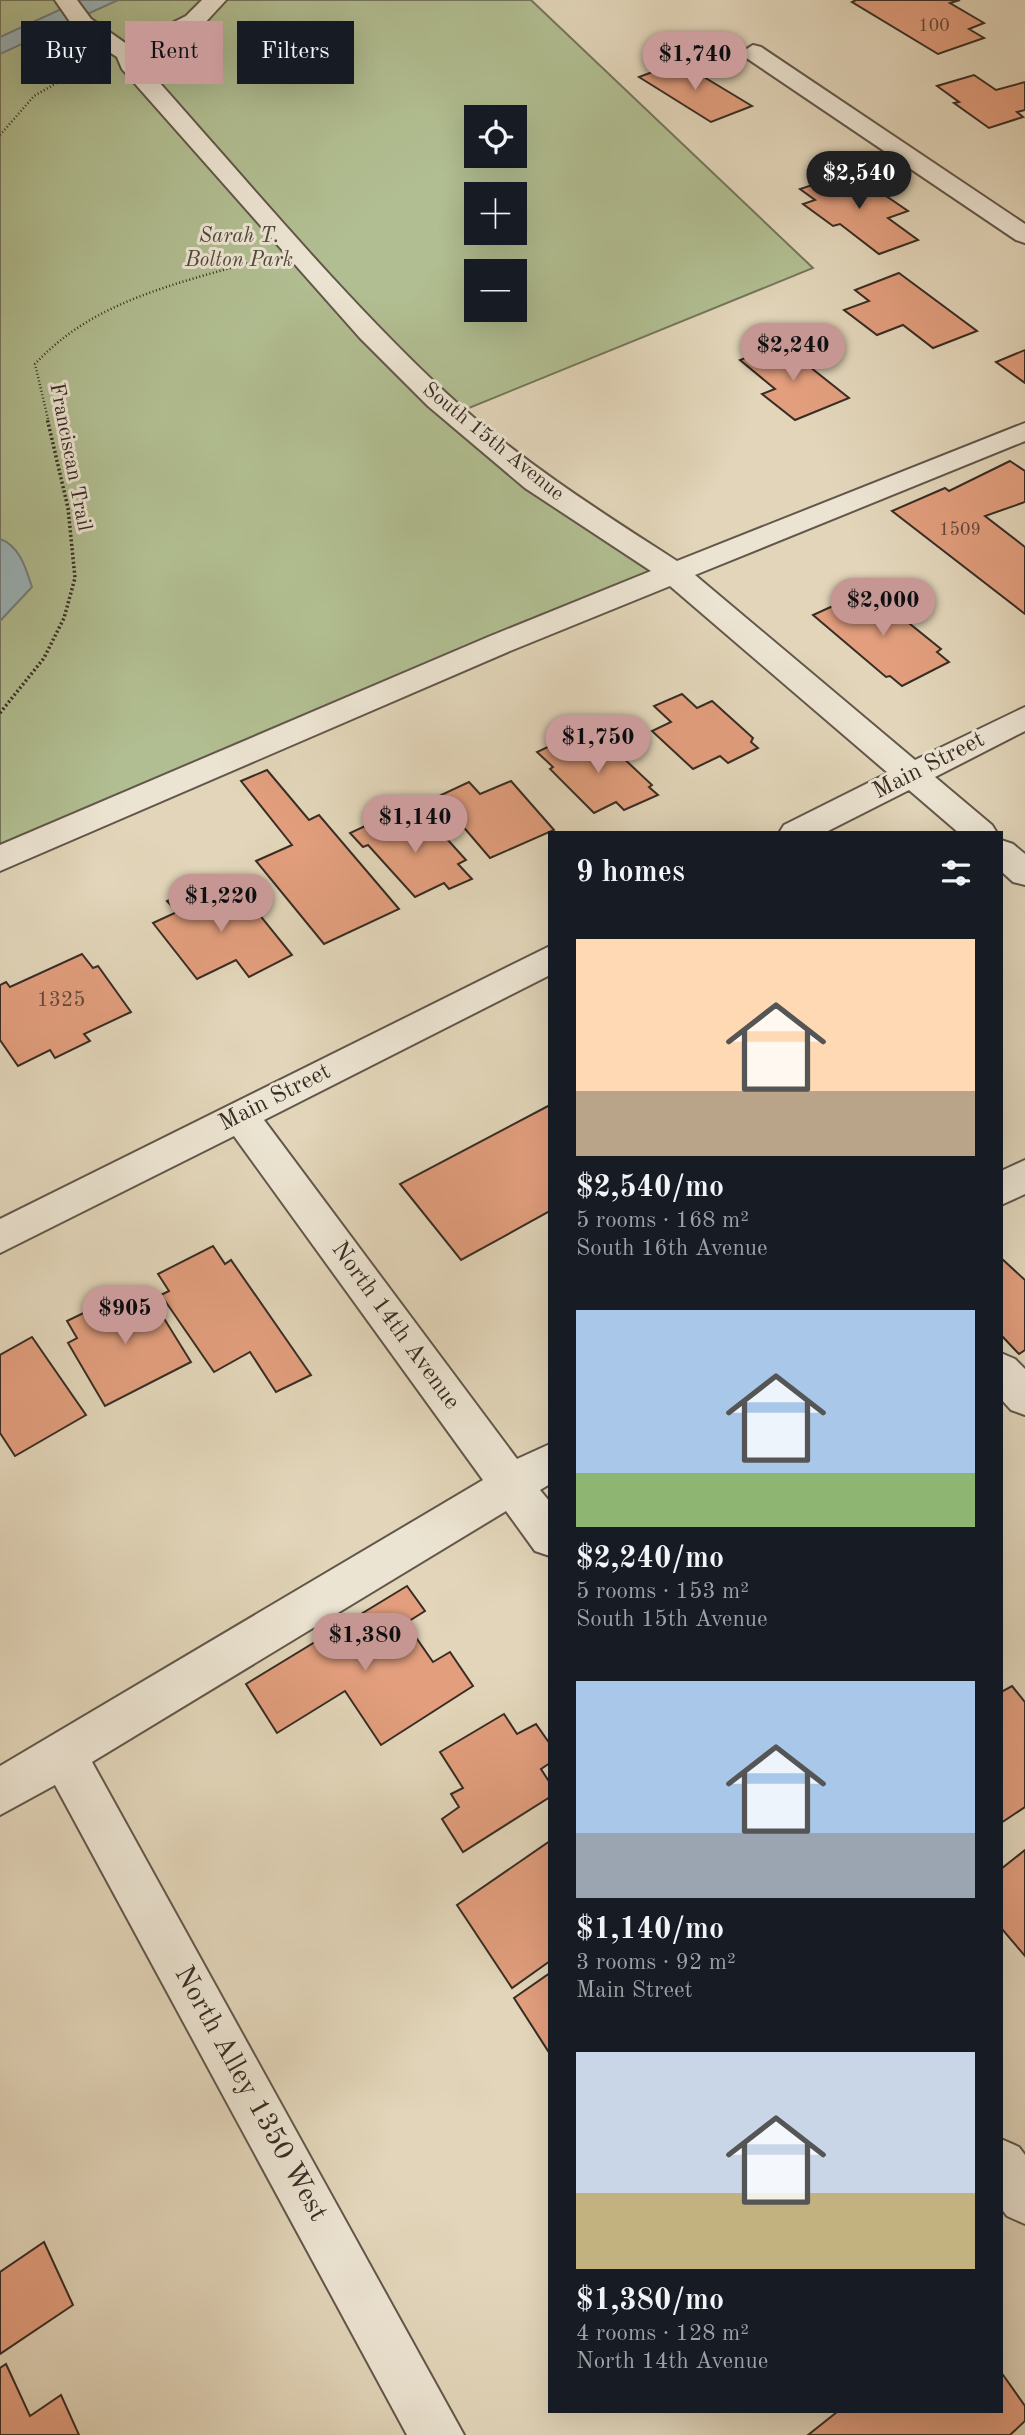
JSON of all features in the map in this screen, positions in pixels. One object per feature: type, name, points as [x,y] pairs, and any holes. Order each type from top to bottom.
[{"type":"street","points":[[66,0],[83,24],[125,53]]},
{"type":"street","points":[[194,21],[215,0]]},
{"type":"street","points":[[753,52],[1025,235]]},
{"type":"street","name":"South 15th Avenue","points":[[147,84],[343,305],[438,400],[535,482],[674,573],[978,831]]},
{"type":"street","points":[[0,859],[499,644],[1025,431]]},
{"type":"street","name":"Main Street","points":[[800,831],[1025,718]]},
{"type":"street","points":[[1003,854],[1025,873]]},
{"type":"street","name":"Main Street","points":[[0,1237],[548,960]]},
{"type":"street","name":"North 14th Avenue","points":[[240,1116],[548,1533]]},
{"type":"street","points":[[1003,1189],[1025,1175]]},
{"type":"street","points":[[1003,1373],[1025,1397]]},
{"type":"street","points":[[0,1792],[548,1463]]},
{"type":"street","name":"North Alley 1350 West","points":[[63,1754],[437,2435]]},
{"type":"street","points":[[1003,2168],[1025,2198]]},
{"type":"path","points":[[0,135],[26,101],[50,84]]},
{"type":"path","name":"Franciscan Trail","points":[[0,713],[44,658],[64,618],[75,578],[68,508],[35,363],[49,345],[130,300],[256,260]]},
{"type":"green space","name":"Sarah T. Bolton Park","points":[[0,0],[531,0],[813,268],[454,414],[674,573],[0,859]]},
{"type":"water","points":[[81,0],[118,0],[72,21],[35,21]]},
{"type":"water","points":[[21,27],[21,44],[0,54],[0,37]]},
{"type":"water","points":[[0,539],[7,542],[17,553],[32,587],[0,621]]},
{"type":"building","points":[[960,0],[950,3],[984,23],[969,29],[984,38],[938,54],[852,2]]},
{"type":"building","points":[[679,62],[752,106],[711,122],[639,77]]},
{"type":"building","points":[[974,75],[996,90],[1025,82],[1025,110],[1017,112],[1023,117],[989,128],[954,103],[959,102],[937,86]]},
{"type":"building","points":[[851,172],[908,211],[888,218],[918,240],[879,254],[840,224],[833,226],[803,204],[815,200],[800,189]]},
{"type":"building","points":[[899,273],[977,331],[933,348],[903,325],[877,335],[844,310],[869,301],[855,290]]},
{"type":"building","points":[[781,344],[849,398],[795,420],[762,394],[775,389],[740,360]]},
{"type":"building","points":[[1025,350],[1025,383],[996,362]]},
{"type":"building","points":[[1010,461],[1025,471],[1025,502],[985,516],[1025,547],[1025,614],[892,511],[945,488],[949,491]]},
{"type":"building","points":[[868,590],[941,649],[937,652],[949,662],[902,686],[890,676],[886,677],[813,615]]},
{"type":"building","points":[[682,694],[697,708],[712,701],[753,738],[751,742],[758,748],[728,763],[720,756],[693,769],[652,731],[671,722],[654,706]]},
{"type":"building","points":[[567,738],[579,749],[602,738],[652,785],[649,787],[658,795],[624,810],[616,802],[594,813],[550,769],[553,767],[537,752]]},
{"type":"building","points":[[267,770],[309,820],[319,815],[399,909],[324,944],[256,861],[292,845],[241,781]]},
{"type":"building","points":[[511,781],[554,830],[490,858],[448,809],[451,807],[441,795],[469,782],[480,794]]},
{"type":"building","points":[[428,818],[466,860],[458,864],[472,879],[449,889],[444,883],[415,897],[368,845],[363,847],[350,833],[378,820],[386,829],[401,823],[406,828]]},
{"type":"building","points":[[237,887],[292,955],[249,977],[236,960],[197,979],[153,923],[177,912],[167,901],[194,889],[205,902]]},
{"type":"building","points":[[82,954],[93,968],[98,966],[131,1012],[84,1034],[90,1041],[55,1058],[50,1050],[18,1066],[0,1040],[0,985],[6,982],[10,987]]},
{"type":"building","points":[[548,1106],[548,1212],[461,1260],[400,1184]]},
{"type":"building","points":[[213,1246],[225,1264],[231,1260],[311,1375],[276,1392],[250,1352],[214,1372],[161,1295],[169,1291],[158,1274]]},
{"type":"building","points":[[1003,1260],[1025,1280],[1025,1350],[1019,1354],[1003,1337]]},
{"type":"building","points":[[135,1288],[145,1303],[152,1299],[191,1362],[105,1406],[68,1343],[77,1338],[67,1321]]},
{"type":"building","points":[[32,1337],[86,1415],[15,1456],[0,1433],[0,1355]]},
{"type":"building","points":[[407,1586],[425,1611],[406,1623],[433,1662],[450,1652],[473,1686],[381,1745],[345,1691],[277,1733],[246,1684]]},
{"type":"building","points":[[1012,1686],[1025,1702],[1025,1807],[1003,1822],[1003,1691]]},
{"type":"building","points":[[504,1714],[517,1734],[536,1724],[548,1741],[548,1764],[541,1769],[548,1780],[548,1798],[463,1852],[442,1819],[459,1807],[451,1794],[463,1788],[440,1752]]},
{"type":"building","points":[[548,1842],[548,1962],[512,1988],[457,1905]]},
{"type":"building","points":[[1025,1850],[1025,1956],[1003,1930],[1003,1867]]},
{"type":"building","points":[[548,1974],[548,2051],[514,1998]]},
{"type":"building","points":[[44,2242],[73,2305],[0,2354],[0,2272]]},
{"type":"building","points":[[6,2364],[30,2416],[61,2395],[79,2435],[0,2435],[0,2368]]},
{"type":"building","points":[[1003,2375],[1025,2406],[1025,2421],[1010,2435],[808,2435],[836,2413],[1003,2413]]}]
